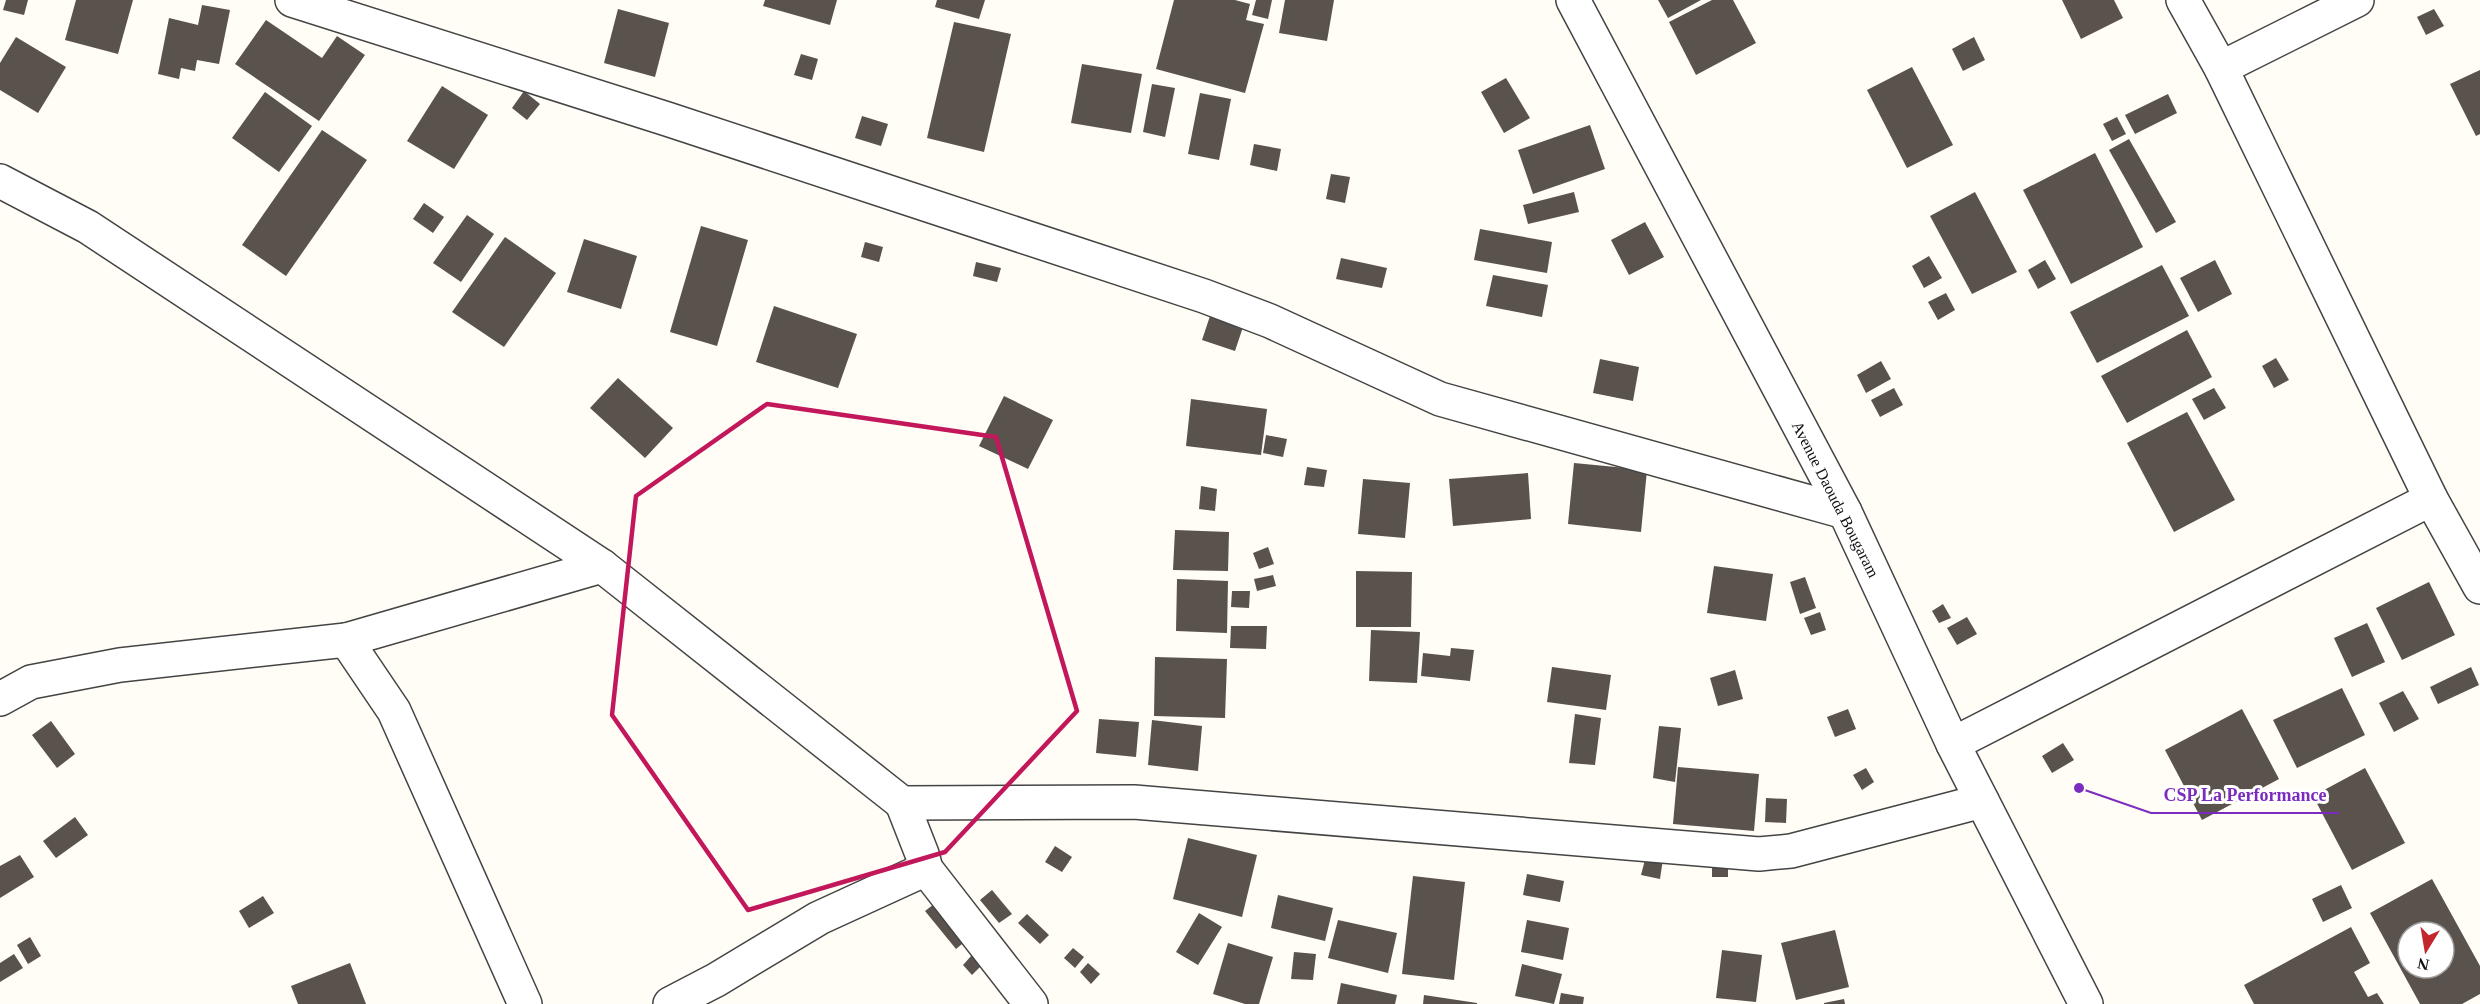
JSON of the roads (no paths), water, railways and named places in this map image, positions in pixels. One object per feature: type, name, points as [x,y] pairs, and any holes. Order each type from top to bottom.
[{"type":"street","points":[[292,0],[667,119],[1204,296],[1270,321],[1440,399],[1845,512]]},
{"type":"street","name":"Avenue Daouda Bougaram","points":[[1573,0],[1845,512],[1953,744],[2086,1004]]},
{"type":"street","points":[[2183,0],[2221,68],[2431,499],[2480,587]]},
{"type":"street","points":[[2221,68],[2356,0]]},
{"type":"street","points":[[0,181],[88,227],[602,566],[902,804],[926,869],[1031,1004]]},
{"type":"street","points":[[1953,744],[2431,499]]},
{"type":"street","points":[[0,699],[31,682],[120,665],[346,640],[602,566]]},
{"type":"street","points":[[346,640],[394,711],[525,1004]]},
{"type":"street","points":[[902,804],[1134,802],[1759,854],[1791,851],[1982,801]]},
{"type":"street","points":[[670,1004],[716,980],[819,918],[926,869]]},
{"type":"place","name":"CSP La Performance","points":[[2079,788]]}]
